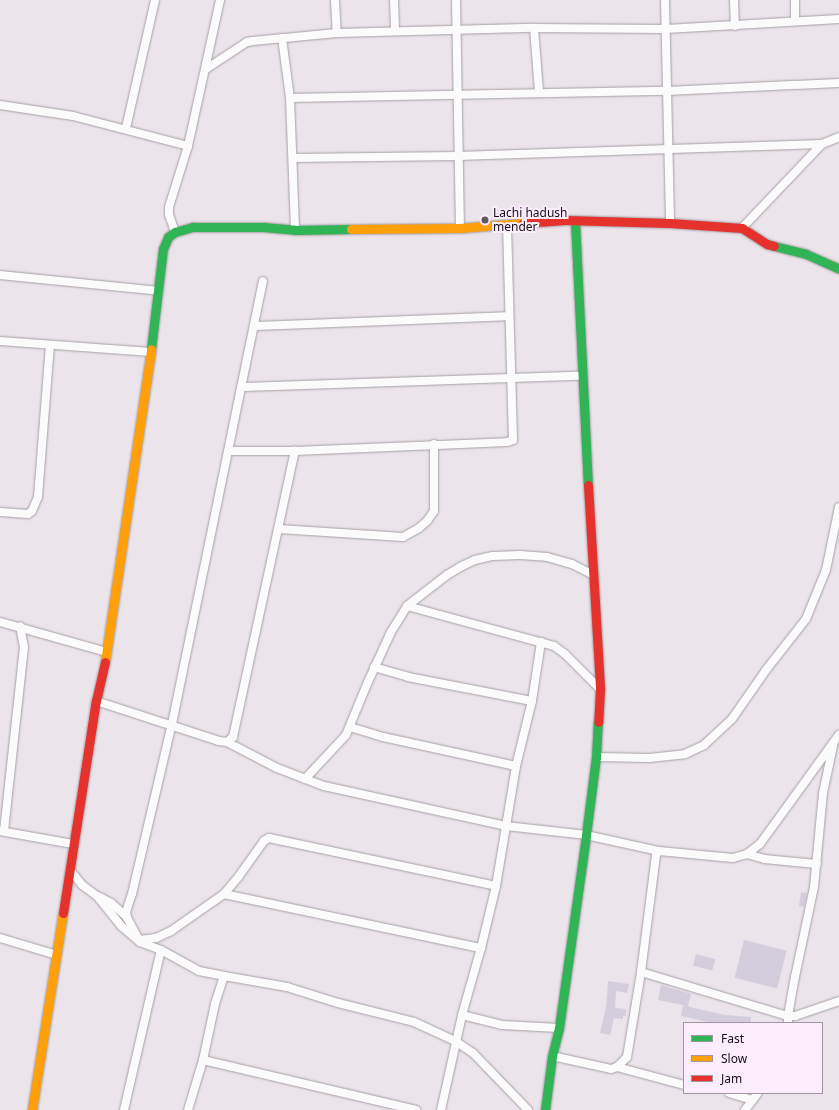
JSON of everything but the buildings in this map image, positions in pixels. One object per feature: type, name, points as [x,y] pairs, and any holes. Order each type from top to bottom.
[{"type":"street","points":[[126,128],[155,0]]},
{"type":"street","points":[[175,232],[169,215],[169,207],[188,146],[220,0]]},
{"type":"street","points":[[335,0],[337,33]]},
{"type":"street","points":[[394,0],[395,31]]},
{"type":"street","points":[[456,0],[460,228]]},
{"type":"street","points":[[665,0],[670,222]]},
{"type":"street","points":[[734,0],[735,26]]},
{"type":"street","points":[[795,0],[795,21]]},
{"type":"street","points":[[206,69],[247,42],[337,33],[534,28],[666,29],[735,26],[795,21],[839,20]]},
{"type":"street","points":[[534,28],[539,92]]},
{"type":"street","points":[[282,38],[290,98],[295,230]]},
{"type":"street","points":[[290,98],[457,96],[539,92],[667,90],[839,83]]},
{"type":"street","points":[[0,105],[73,116],[126,128],[188,146]]},
{"type":"street","points":[[293,158],[458,156],[669,150],[822,144],[839,137]]},
{"type":"street","points":[[742,228],[822,144]]},
{"type":"street","points":[[32,1110],[96,701],[107,652],[151,352],[163,249],[168,237],[175,232],[193,228],[263,227],[295,230],[460,228],[575,220],[670,222],[742,228],[768,244],[806,254],[839,269]]},
{"type":"street","points":[[545,1110],[552,1056],[559,1028],[586,835],[596,756],[600,689],[581,376],[575,220]]},
{"type":"street","points":[[228,451],[295,451],[507,442],[513,440],[506,224]]},
{"type":"street","points":[[0,275],[159,292]]},
{"type":"street","points":[[126,916],[172,724],[263,281]]},
{"type":"street","points":[[254,326],[509,316]]},
{"type":"street","points":[[0,340],[151,352]]},
{"type":"street","points":[[0,512],[28,514],[32,512],[38,497],[50,345]]},
{"type":"street","points":[[241,387],[511,377],[581,376]]},
{"type":"street","points":[[279,529],[403,537],[418,528],[434,511],[434,444]]},
{"type":"street","points":[[227,742],[233,737],[295,451]]},
{"type":"street","points":[[596,756],[649,758],[685,754],[704,745],[732,719],[766,670],[806,619],[826,570],[839,507]]},
{"type":"street","points":[[305,779],[346,735],[374,667],[391,632],[407,606],[462,566],[493,556],[520,555],[547,557],[572,564],[592,574]]},
{"type":"street","points":[[407,606],[554,646],[565,654],[600,689]]},
{"type":"street","points":[[0,622],[20,626],[107,652]]},
{"type":"street","points":[[20,626],[24,648],[2,831],[73,844]]},
{"type":"street","points":[[441,1110],[462,1015],[482,948],[496,886],[516,766],[532,701],[542,642]]},
{"type":"street","points":[[374,667],[408,677],[532,701]]},
{"type":"street","points":[[96,701],[172,724],[219,741],[227,742],[278,768],[324,786],[506,826],[586,835],[659,850],[734,858],[747,854],[760,844],[837,739]]},
{"type":"street","points":[[350,727],[383,737],[516,766]]},
{"type":"street","points":[[788,1020],[817,864],[823,793],[837,739]]},
{"type":"street","points":[[140,941],[156,938],[171,932],[224,894],[239,876],[264,840],[273,838],[496,886]]},
{"type":"street","points":[[552,1056],[611,1069],[617,1067],[627,1057],[631,1043],[656,855],[659,850]]},
{"type":"street","points":[[747,854],[764,859],[817,864]]},
{"type":"street","points":[[70,870],[82,885],[111,903],[126,916],[140,941]]},
{"type":"street","points":[[224,894],[482,948]]},
{"type":"street","points":[[98,896],[121,926],[140,941],[161,950],[199,971],[287,987],[331,1002],[414,1022],[456,1041],[485,1064],[528,1110]]},
{"type":"street","points":[[0,938],[57,955]]},
{"type":"street","points":[[124,1110],[161,950]]},
{"type":"street","points":[[641,972],[788,1020],[839,1000]]},
{"type":"street","points":[[188,1110],[203,1060],[215,1004],[224,976]]},
{"type":"street","points":[[462,1015],[502,1025],[559,1028]]},
{"type":"street","points":[[203,1060],[416,1110]]},
{"type":"street","points":[[617,1067],[683,1085]]},
{"type":"street","points":[[733,1094],[752,1100]]},
{"type":"street","points":[[745,1110],[757,1094]]},
{"type":"traffic: fast","points":[[575,221],[588,485]]},
{"type":"traffic: fast","points":[[151,349],[163,249],[168,237],[175,232],[193,227],[263,227],[295,230],[351,229]]},
{"type":"traffic: fast","points":[[774,246],[806,254],[839,269]]},
{"type":"traffic: fast","points":[[545,1110],[552,1056],[559,1028],[586,835],[596,757],[598,722]]},
{"type":"traffic: slow","points":[[351,229],[460,228],[523,223]]},
{"type":"traffic: slow","points":[[105,662],[151,349]]},
{"type":"traffic: slow","points":[[32,1110],[63,913]]},
{"type":"traffic: jam","points":[[523,223],[565,220],[670,223],[742,228],[767,244],[774,246]]},
{"type":"traffic: jam","points":[[588,485],[600,689],[598,722]]},
{"type":"traffic: jam","points":[[63,913],[96,701],[105,662]]},
{"type":"place","name":"Lachi hadush mender","points":[[485,220]]}]
